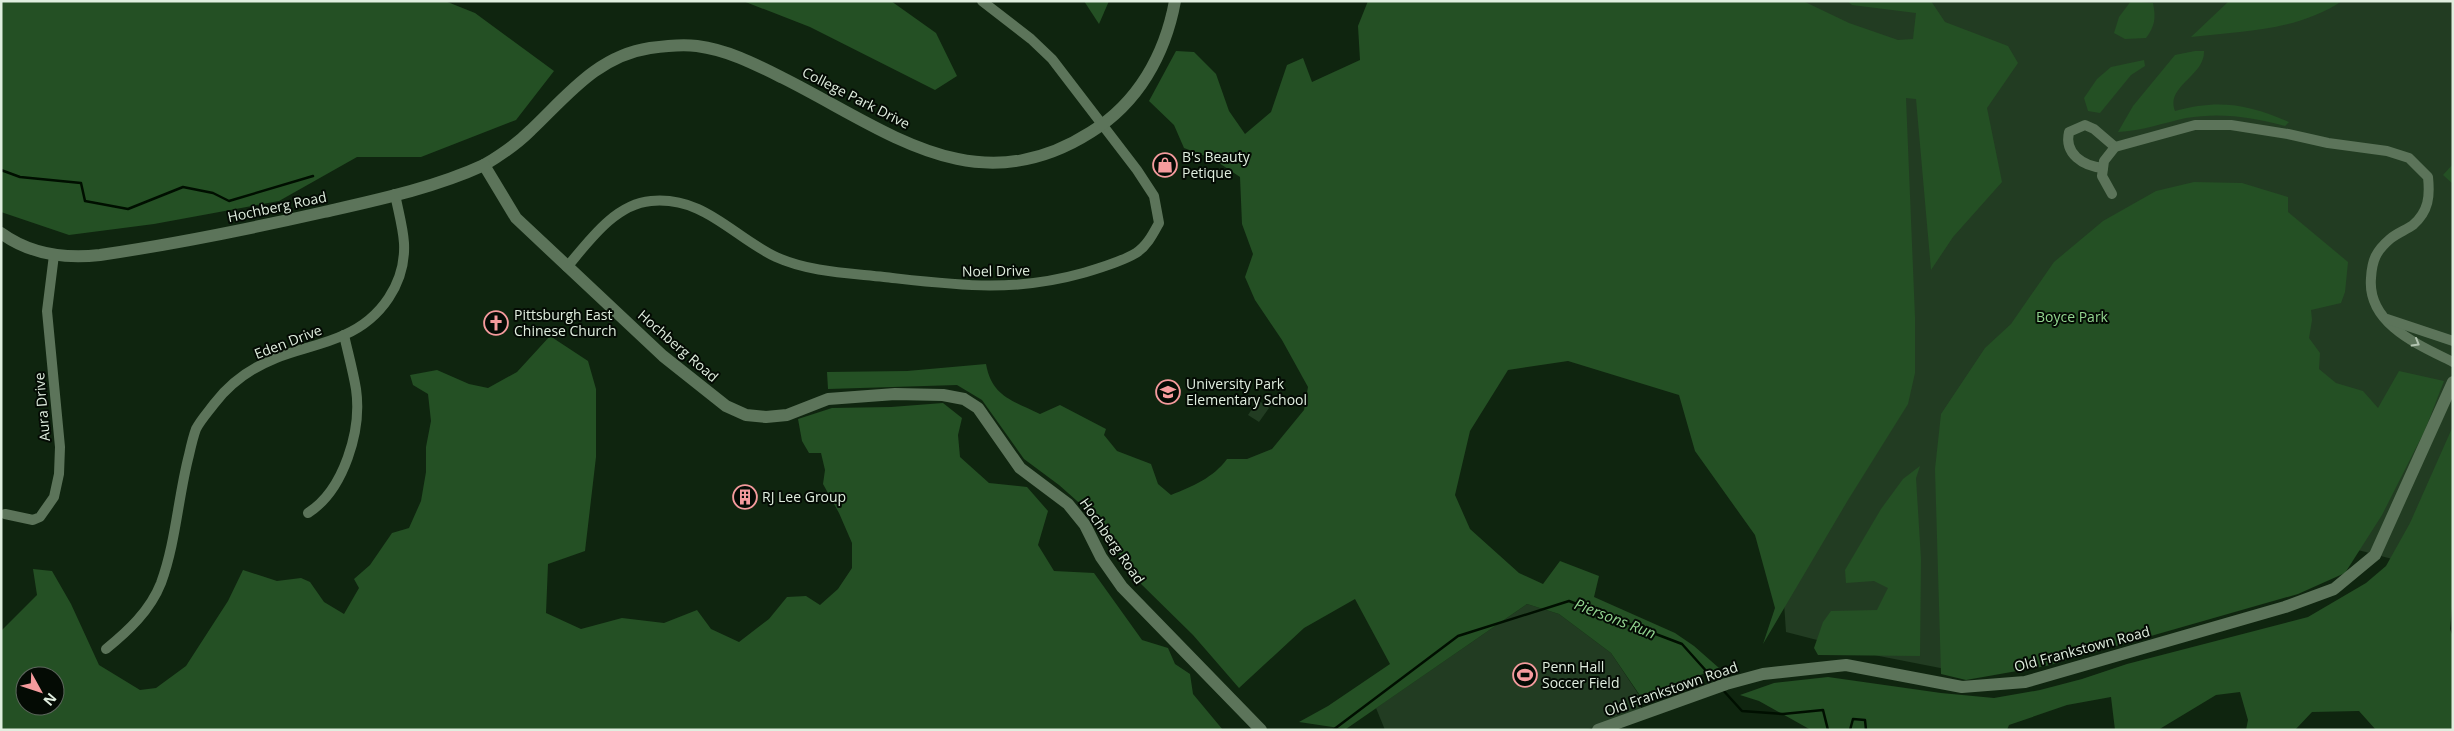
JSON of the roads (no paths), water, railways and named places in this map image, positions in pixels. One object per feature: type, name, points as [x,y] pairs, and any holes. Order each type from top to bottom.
[{"type":"street","name":"Noel Drive","points":[[567,267],[597,232],[629,206],[649,201],[666,200],[700,208],[776,257],[804,266],[957,285],[1018,286],[1049,282],[1100,268],[1136,253],[1149,241],[1159,224],[1154,196],[1138,170],[1102,126],[1052,59],[1032,40],[982,1]]},
{"type":"street","name":"College Park Drive","points":[[484,165],[502,154],[530,131],[584,77],[615,59],[656,48],[695,45],[738,56],[916,146],[939,155],[966,162],[1003,163],[1037,158],[1072,144],[1102,126],[1131,98],[1152,70],[1166,38],[1175,1]]},
{"type":"street","points":[[2103,168],[2094,167],[2082,161],[2069,151],[2066,142],[2069,132],[2086,125],[2094,129],[2114,147]]},
{"type":"street","points":[[2112,194],[2102,176],[2104,161],[2114,147],[2195,125],[2231,125],[2288,134],[2328,143],[2387,151],[2410,158],[2428,176],[2429,200],[2424,213],[2413,224],[2390,239],[2372,259],[2370,287],[2373,301],[2383,318],[2416,343],[2453,362]]},
{"type":"street","name":"Hochberg Road","points":[[1,233],[27,247],[54,255],[76,258],[149,248],[273,224],[395,194],[450,179],[484,165],[516,218],[663,356],[726,406],[746,415],[787,415],[828,399],[895,394],[943,395],[964,399],[978,408],[1020,468],[1068,504],[1085,525],[1101,557],[1122,587],[1261,730]]},
{"type":"street","name":"Eden Drive","points":[[106,650],[130,630],[147,609],[160,584],[172,541],[185,469],[196,429],[213,406],[231,384],[250,371],[276,358],[344,336],[377,313],[394,291],[401,269],[404,243],[395,194]]},
{"type":"street","name":"Aura Drive","points":[[5,514],[33,520],[40,517],[54,497],[58,485],[60,447],[48,311],[54,255]]},
{"type":"street","points":[[2383,318],[2453,341]]},
{"type":"street","points":[[308,513],[319,506],[333,491],[350,452],[355,422],[356,390],[344,336]]},
{"type":"street","name":"Old Frankstown Road","points":[[1598,730],[1720,686],[1763,674],[1846,665],[1962,687],[2025,682],[2250,617],[2334,589],[2375,555],[2453,382]]},
{"type":"waterway","points":[[1,170],[20,177],[81,183],[85,201],[128,209],[183,187],[213,193],[229,201],[313,176]]},
{"type":"waterway","name":"Piersons Run","points":[[1333,730],[1458,636],[1569,601],[1682,644],[1717,683]]},
{"type":"waterway","name":"Piersons Run","points":[[1722,689],[1742,711],[1783,714],[1823,710],[1828,730]]},
{"type":"waterway","name":"Piersons Run","points":[[1850,730],[1853,719],[1865,720],[1866,730]]},
{"type":"place","name":"B's Beauty Petique","points":[[1165,165]]},
{"type":"place","name":"Pittsburgh East Chinese Church","points":[[496,323]]},
{"type":"place","name":"University Park Elementary School","points":[[1168,392]]},
{"type":"place","name":"RJ Lee Group","points":[[745,497]]},
{"type":"place","name":"Penn Hall Soccer Field","points":[[1525,675]]},
{"type":"park label","name":"Boyce Park","points":[[2072,317]]}]
